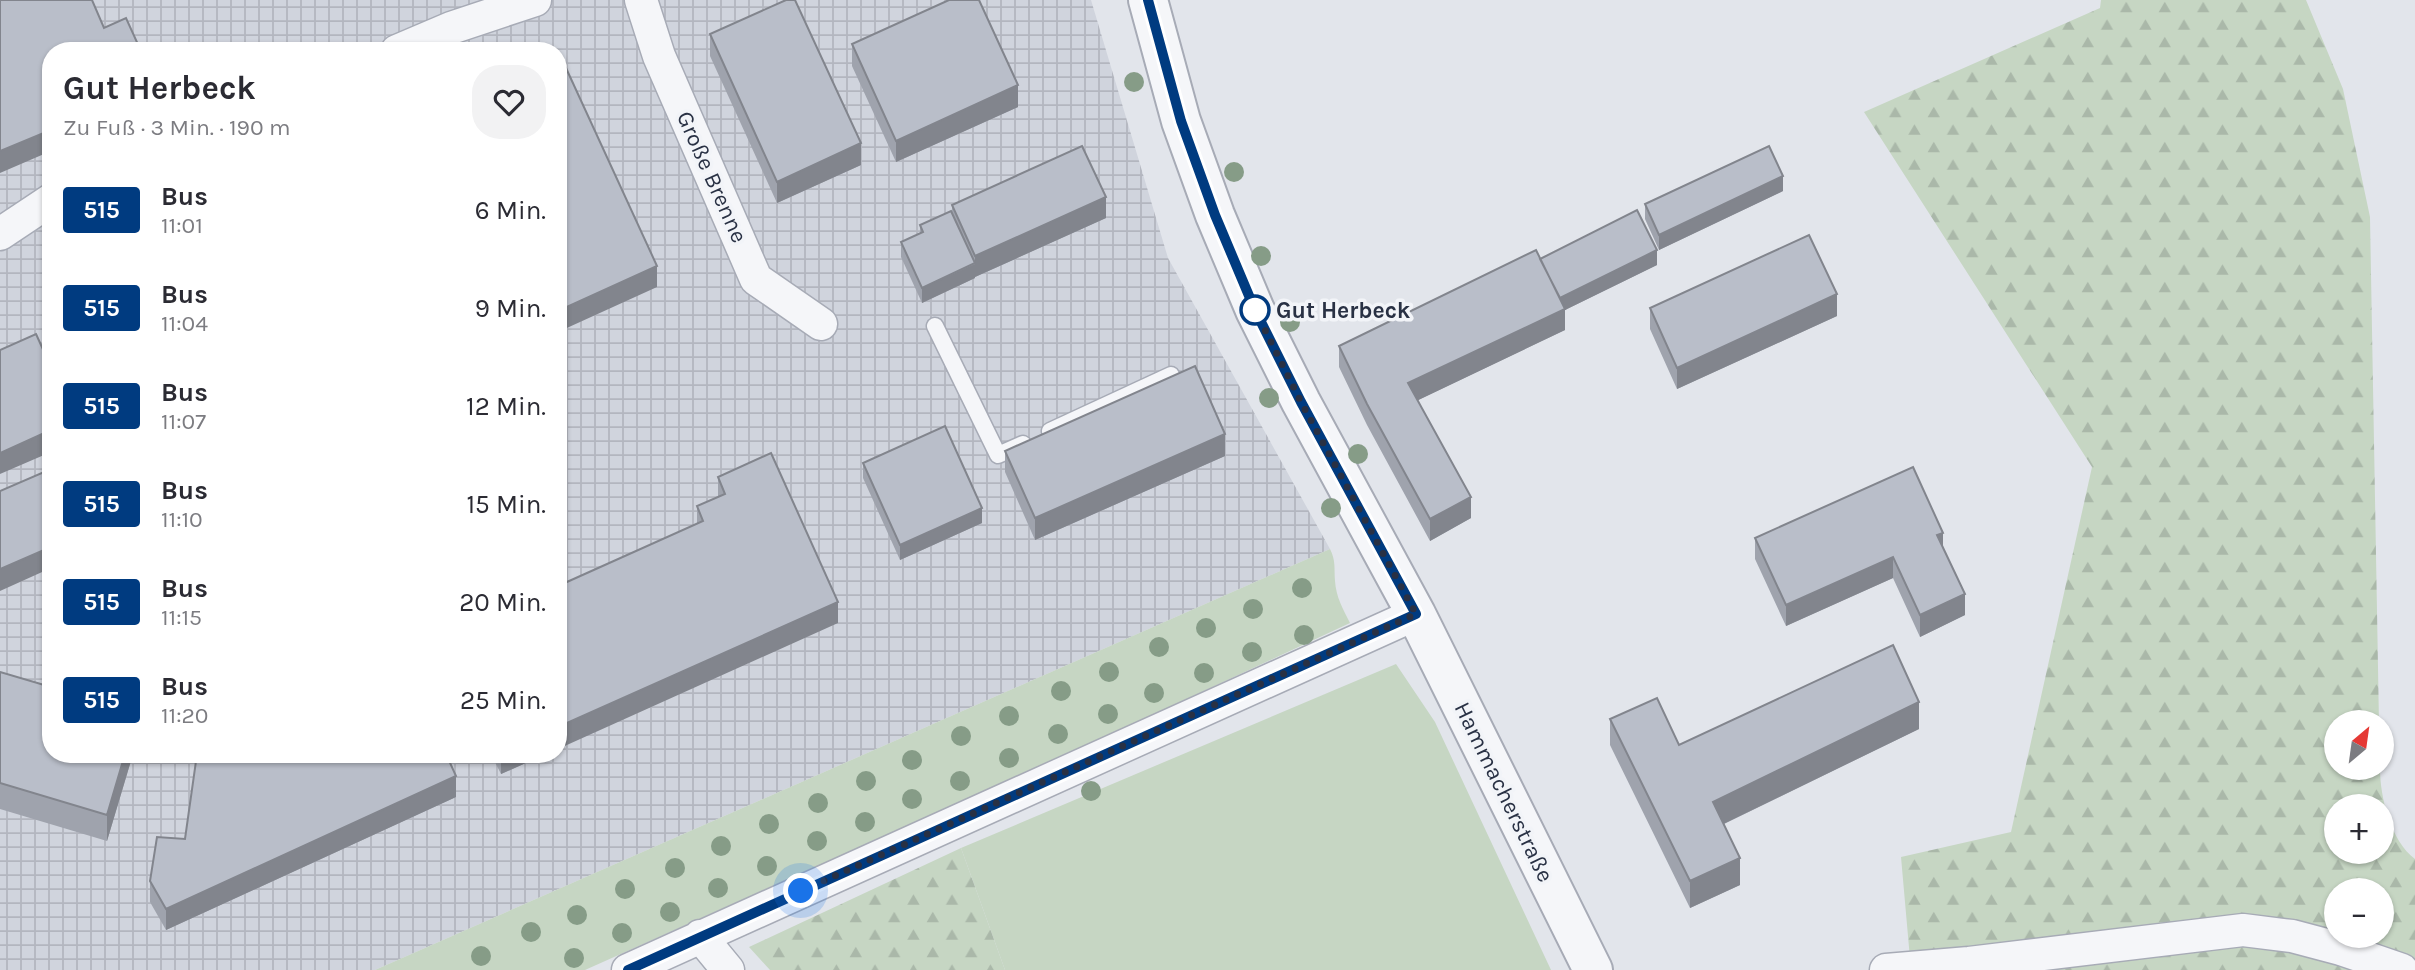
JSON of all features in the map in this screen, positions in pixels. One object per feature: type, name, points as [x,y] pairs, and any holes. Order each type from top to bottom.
[{"type":"street","points":[[417,42],[451,27],[535,0]]},
{"type":"street","name":"Große Brenne","points":[[641,0],[659,56],[756,279],[821,324]]},
{"type":"street","name":"Hammacherstraße","points":[[1148,0],[1181,121],[1215,215],[1255,310],[1301,402],[1416,614],[1593,970]]},
{"type":"street","points":[[0,234],[42,206]]},
{"type":"street","points":[[628,970],[1416,614]]},
{"type":"street","points":[[1886,970],[1969,963],[2244,930],[2316,942],[2402,970]]},
{"type":"street","points":[[700,936],[729,970]]},
{"type":"lane","points":[[934,326],[998,455],[1171,375]]},
{"type":"shaded area","points":[[0,0],[1091,0],[1168,258],[1330,549],[375,970],[0,970]]},
{"type":"green space","points":[[2101,0],[2306,0],[2343,89],[2370,217],[2379,710],[2324,710],[2324,780],[2381,780],[2382,794],[2324,794],[2324,864],[2394,864],[2394,832],[2415,859],[2415,970],[1911,970],[1901,857],[2011,832],[2092,467],[1864,112],[2100,8]]},
{"type":"green space","points":[[1330,549],[1337,592],[1350,623],[1077,750],[585,970],[375,970]]},
{"type":"green space","points":[[1396,664],[1435,722],[1551,970],[1005,970],[961,848]]},
{"type":"green space","points":[[961,848],[1005,970],[770,970],[749,947]]},
{"type":"building","points":[[0,0],[92,0],[104,28],[126,18],[137,42],[42,42],[42,134],[0,151]]},
{"type":"building","points":[[786,0],[795,0],[861,143],[777,182],[710,34]]},
{"type":"building","points":[[949,0],[979,0],[1018,85],[896,141],[852,44]]},
{"type":"building","points":[[567,70],[657,266],[567,307]]},
{"type":"building","points":[[1082,146],[1106,197],[975,256],[952,205]]},
{"type":"building","points":[[1769,146],[1783,176],[1659,235],[1645,204]]},
{"type":"building","points":[[1637,210],[1657,250],[1560,298],[1540,259]]},
{"type":"building","points":[[951,211],[975,263],[922,288],[901,242],[923,232],[920,225]]},
{"type":"building","points":[[1809,235],[1837,294],[1677,368],[1650,308]]},
{"type":"building","points":[[1536,250],[1565,309],[1408,383],[1471,497],[1430,519],[1367,404],[1339,346]]},
{"type":"building","points":[[36,334],[42,347],[42,434],[0,453],[0,350]]},
{"type":"building","points":[[1195,366],[1225,434],[1035,518],[1005,451]]},
{"type":"building","points":[[945,426],[982,508],[900,545],[863,463]]},
{"type":"building","points":[[771,453],[838,602],[567,723],[567,582],[703,521],[697,506],[725,494],[718,477]]},
{"type":"building","points":[[1913,467],[1943,533],[1937,535],[1965,594],[1920,615],[1893,557],[1786,605],[1755,538]]},
{"type":"building","points":[[42,473],[42,551],[0,569],[0,491]]},
{"type":"building","points":[[1893,645],[1919,702],[1713,802],[1740,858],[1690,881],[1610,719],[1657,698],[1679,745]]},
{"type":"building","points":[[0,672],[42,684],[42,763],[122,763],[107,815],[0,783]]},
{"type":"building","points":[[196,763],[450,763],[456,776],[166,909],[150,881],[157,837],[185,839]]},
{"type":"bus line","name":"515","points":[[628,970],[1416,614],[1301,402],[1255,310],[1215,215],[1181,121],[1148,0]]},
{"type":"place","name":"Gut Herbeck","points":[[1255,310]]},
{"type":"route","points":[[801,891],[1416,614],[1301,402],[1255,310]]}]
